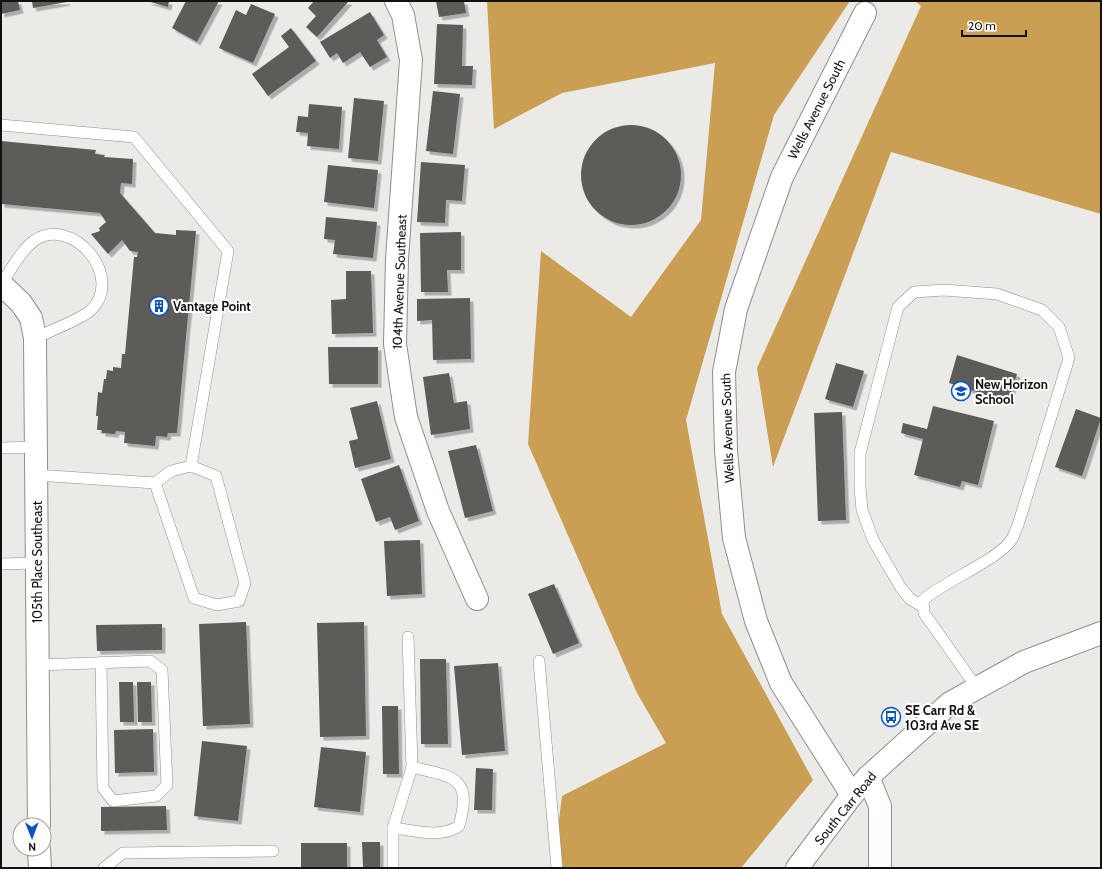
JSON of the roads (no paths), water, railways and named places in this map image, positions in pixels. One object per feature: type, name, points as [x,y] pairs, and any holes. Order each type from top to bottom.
[{"type":"street","name":"104th Avenue Southeast","points":[[396,1],[403,15],[411,60],[397,259],[395,344],[406,417],[438,511],[477,599]]},
{"type":"street","name":"Wells Avenue South","points":[[852,796],[781,683],[756,621],[734,538],[726,451],[724,372],[736,309],[782,177],[865,13]]},
{"type":"street","name":"105th Place Southeast","points":[[1,284],[21,303],[32,318],[35,338],[39,817]]},
{"type":"street","name":"South Carr Road","points":[[797,868],[868,777],[950,703],[1024,662],[1101,633]]},
{"type":"street","points":[[868,777],[880,806],[880,868]]},
{"type":"street","points":[[40,857],[40,868]]},
{"type":"lane","points":[[1,125],[134,137],[228,251],[191,466]]},
{"type":"lane","points":[[1,284],[24,251],[34,241],[46,235],[62,234],[78,242],[99,265],[103,279],[101,296],[89,311],[35,338]]},
{"type":"lane","points":[[922,606],[910,599],[901,588],[873,540],[862,510],[860,488],[860,453],[898,307],[914,292],[944,290],[997,294],[1042,310],[1059,327],[1069,358],[1018,525],[1012,539],[997,553],[934,591],[923,600],[922,606],[924,613],[977,688]]},
{"type":"lane","points":[[1,448],[36,447]]},
{"type":"lane","points":[[36,475],[155,483],[171,471],[191,466],[216,476],[245,583],[239,601],[218,605],[194,598],[155,483]]},
{"type":"lane","points":[[1,564],[37,564]]},
{"type":"lane","points":[[393,868],[393,828],[412,767],[408,637]]},
{"type":"lane","points":[[38,665],[101,662],[150,661],[162,670],[167,785],[156,796],[113,800],[103,788],[101,662]]},
{"type":"lane","points":[[539,661],[557,868]]},
{"type":"lane","points":[[393,828],[437,833],[450,832],[458,826],[464,809],[463,790],[451,777],[412,767]]},
{"type":"lane","points":[[104,868],[123,853],[273,851]]},
{"type":"place","name":"Vantage Point","points":[[159,306]]},
{"type":"place","name":"New Horizon School","points":[[961,391]]},
{"type":"place","name":"SE Carr Rd & 103rd Ave SE","points":[[891,717]]}]
